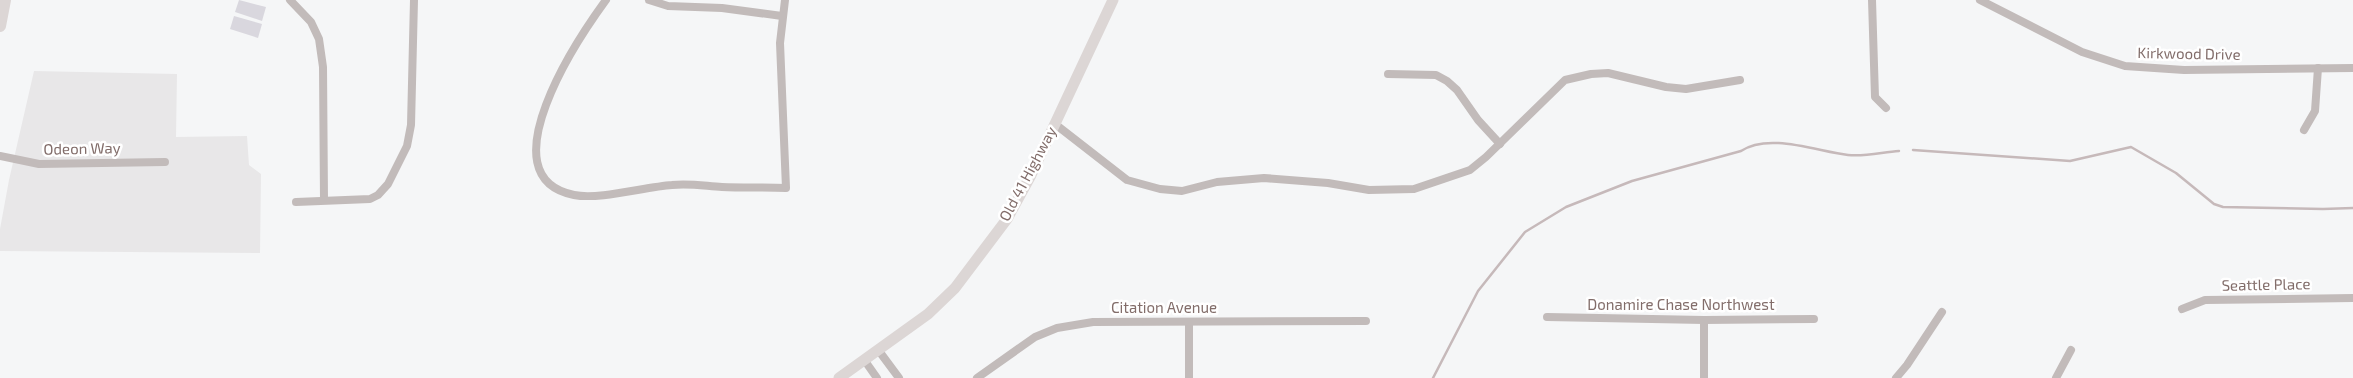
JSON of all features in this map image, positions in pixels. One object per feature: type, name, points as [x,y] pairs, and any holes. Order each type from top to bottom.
[{"type":"main road","points":[[0,26],[6,0]]},
{"type":"main road","name":"Old 41 Highway","points":[[839,378],[928,314],[955,288],[1007,219],[1113,0]]},
{"type":"street","points":[[290,0],[311,22],[319,39],[323,68],[324,200]]},
{"type":"street","points":[[296,202],[375,198],[388,184],[407,146],[411,125],[414,0]]},
{"type":"street","points":[[606,0],[566,60],[535,144],[537,164],[550,183],[564,192],[582,196],[672,185],[786,188],[780,43],[785,0]]},
{"type":"street","points":[[649,0],[668,6],[722,8],[782,16]]},
{"type":"street","points":[[1872,0],[1875,97],[1886,108]]},
{"type":"street","name":"Kirkwood Drive","points":[[1980,0],[2082,52],[2125,66],[2184,70],[2353,68]]},
{"type":"street","points":[[2304,130],[2315,111],[2318,68]]},
{"type":"street","points":[[1054,124],[1127,180],[1160,189],[1182,191],[1217,182],[1264,178],[1328,183],[1370,190],[1414,189],[1470,170],[1500,144],[1565,80],[1591,74],[1608,73],[1666,87],[1686,89],[1740,80]]},
{"type":"street","points":[[1388,74],[1436,75],[1447,81],[1457,90],[1478,120],[1500,144]]},
{"type":"street","name":"Odeon Way","points":[[0,156],[46,164],[165,162]]},
{"type":"street","name":"Seattle Place","points":[[2182,309],[2205,300],[2353,298]]},
{"type":"street","points":[[1896,378],[1907,366],[1942,312]]},
{"type":"street","name":"Donamire Chase Northwest","points":[[1547,318],[1814,319]]},
{"type":"street","points":[[1704,320],[1704,378]]},
{"type":"street","name":"Citation Avenue","points":[[977,378],[1035,337],[1057,328],[1092,322],[1366,321]]},
{"type":"street","points":[[1189,322],[1189,378]]},
{"type":"street","points":[[2056,378],[2071,350]]},
{"type":"street","points":[[879,351],[899,378]]},
{"type":"street","points":[[865,361],[877,378]]},
{"type":"shaded area","points":[[239,0],[266,7],[262,21],[235,12]]},
{"type":"shaded area","points":[[234,16],[262,24],[258,38],[230,29]]},
{"type":"shaded area","points":[[34,71],[177,74],[176,137],[247,136],[249,165],[261,174],[260,253],[0,251],[0,229],[9,180]]},
{"type":"waterway","points":[[1433,378],[1478,291],[1525,232],[1566,207],[1632,181],[1765,143],[1780,143],[1854,155],[1899,151]]},
{"type":"waterway","points":[[1913,150],[2070,161],[2131,147],[2176,173],[2214,204],[2223,207],[2353,208]]}]
